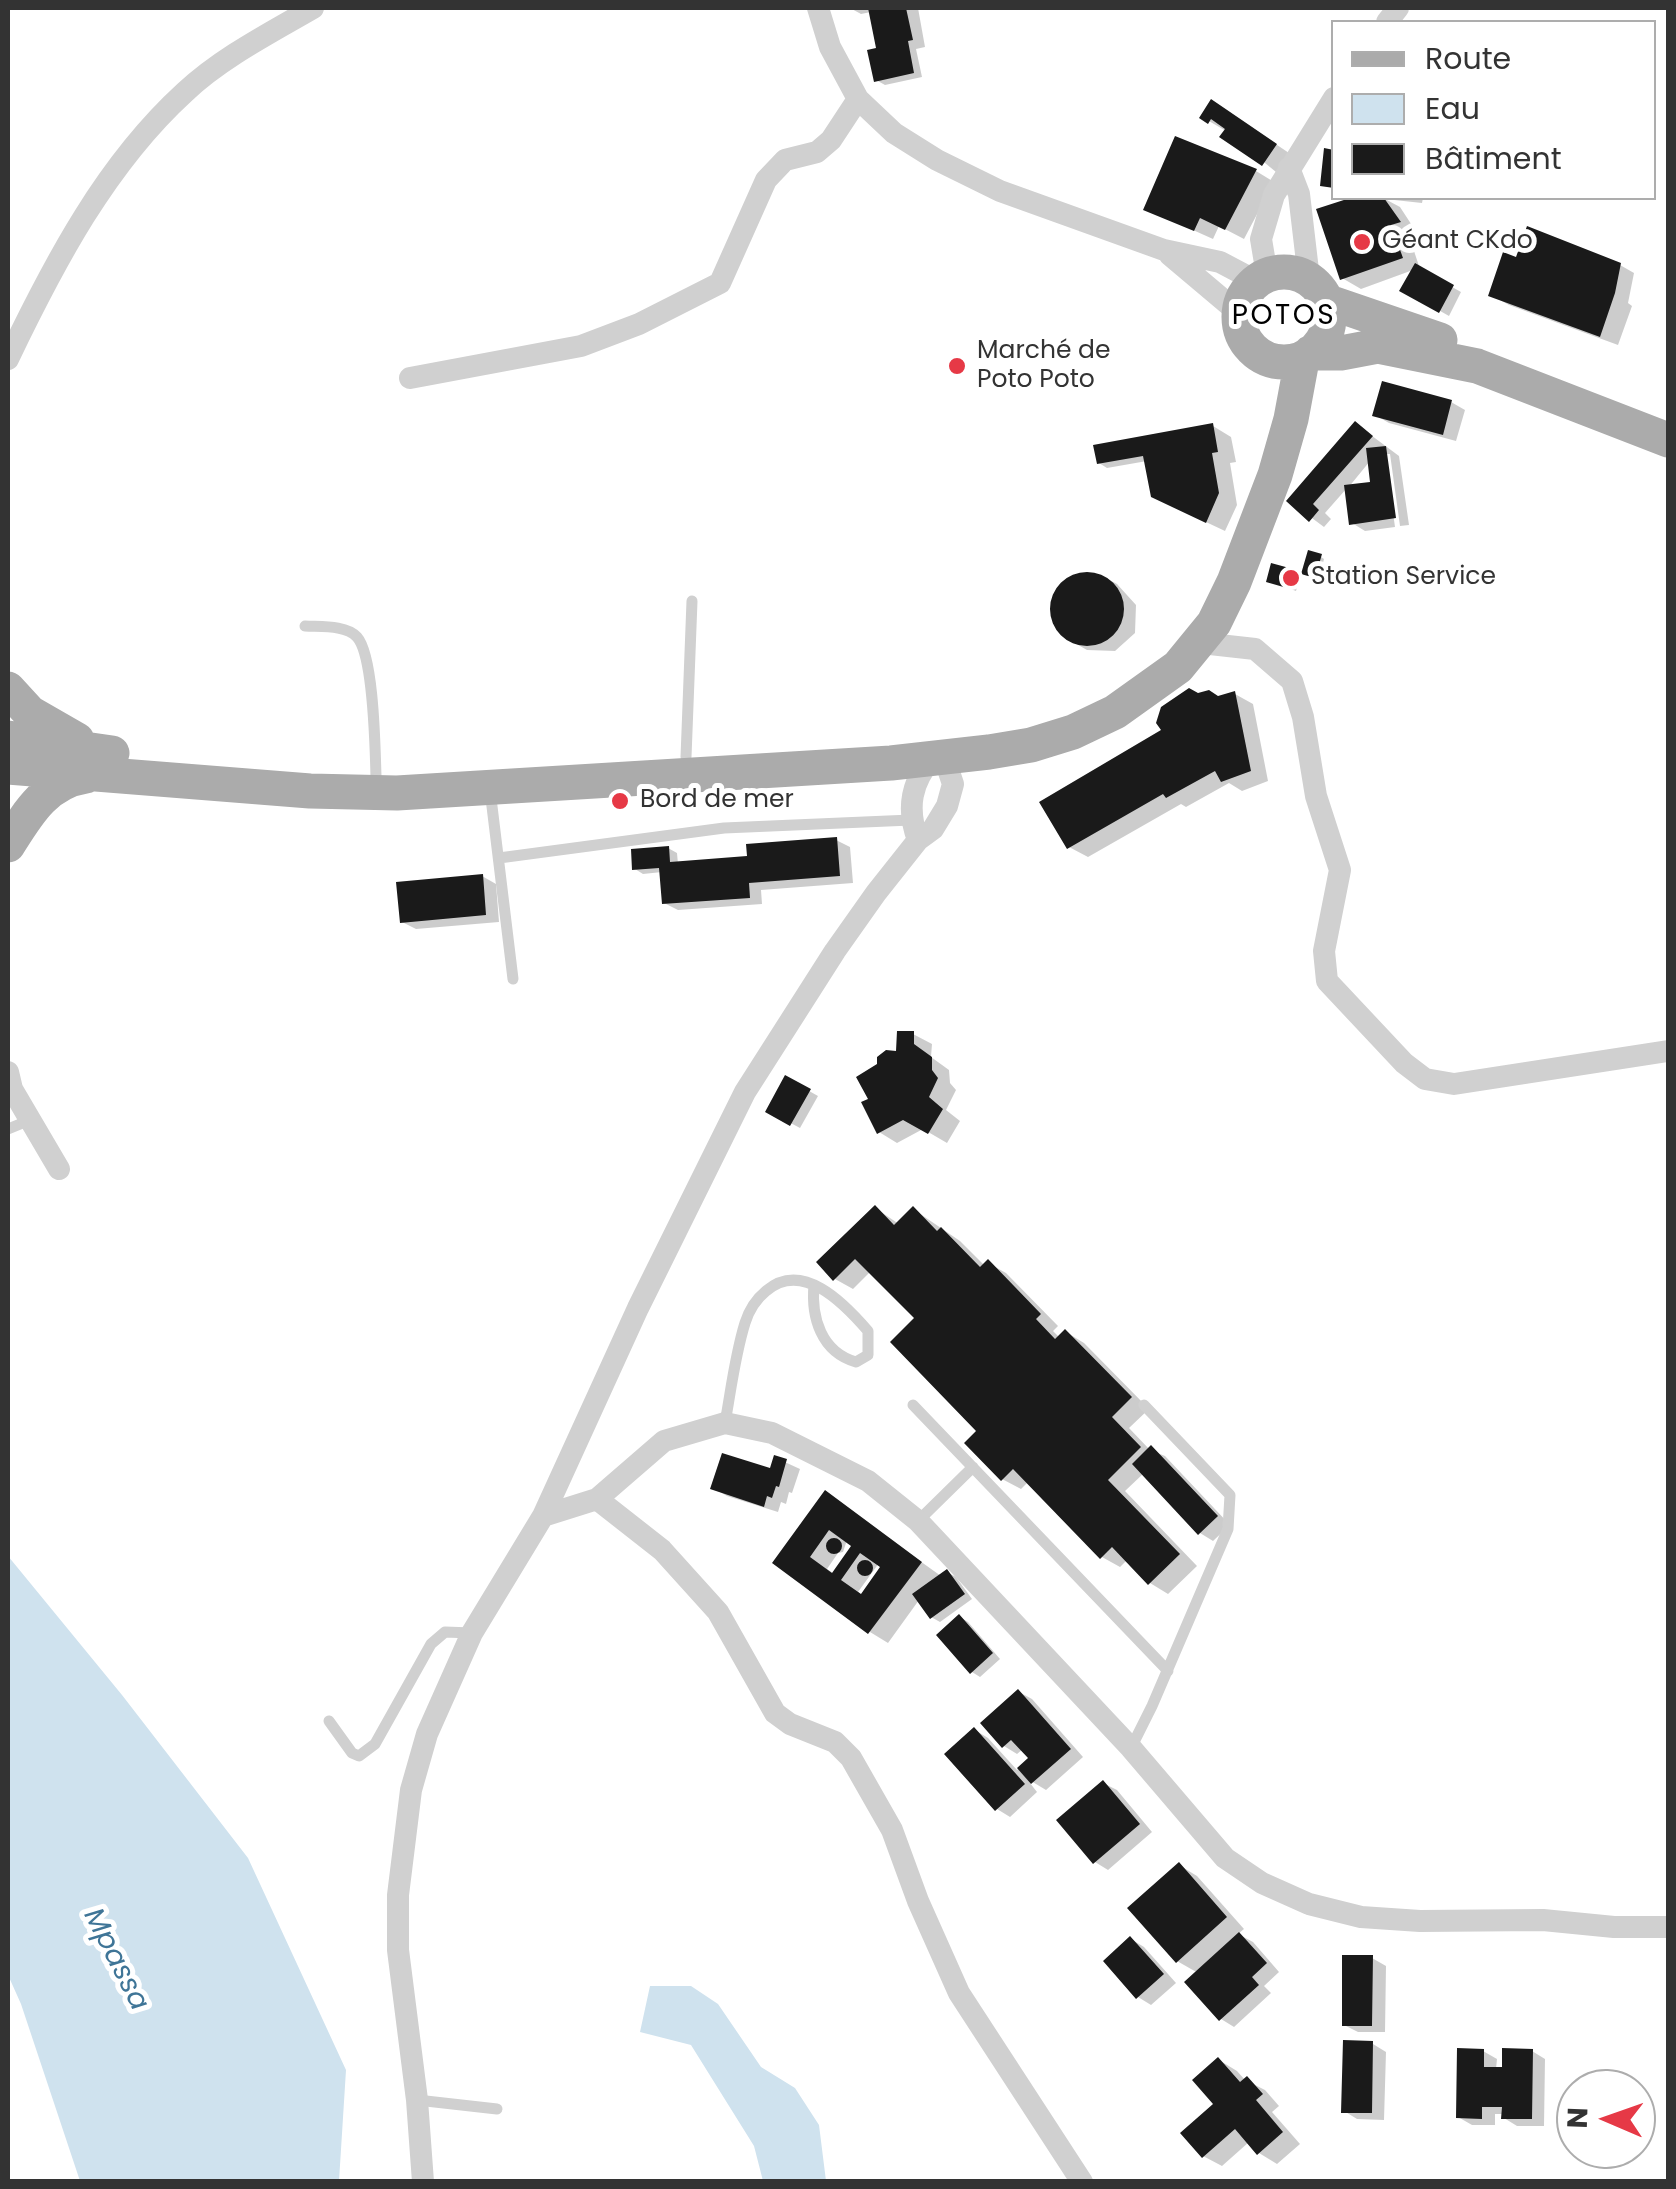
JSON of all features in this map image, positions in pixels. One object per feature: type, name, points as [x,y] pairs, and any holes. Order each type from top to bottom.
[{"type":"main road","points":[[1668,415],[1318,290],[1296,273],[1262,278],[1248,291],[1240,314],[1248,343],[1260,354],[1297,358],[1378,346],[1477,366],[1668,440]]},
{"type":"main road","points":[[8,767],[99,763],[376,776],[686,758],[1008,732],[1067,716],[1109,694],[1164,652],[1190,620],[1238,532],[1297,358],[1327,330],[1318,290]]},
{"type":"main road","points":[[8,738],[99,763],[359,792],[890,763],[1017,747],[1073,732],[1115,712],[1148,690],[1201,643],[1234,582],[1269,490],[1292,419],[1297,358]]},
{"type":"main road","points":[[8,689],[30,713],[99,763]]},
{"type":"main road","points":[[8,845],[44,794],[99,763]]},
{"type":"street","points":[[8,359],[122,157],[187,90],[313,8]]},
{"type":"street","points":[[818,8],[830,47],[858,99],[894,134],[1000,190],[1164,250],[1220,262],[1262,278],[1261,239],[1274,195],[1331,103]]},
{"type":"street","points":[[410,378],[580,346],[640,324],[720,284],[766,180],[786,160],[817,152],[831,140],[858,99]]},
{"type":"street","points":[[1290,168],[1318,290]]},
{"type":"street","points":[[1164,250],[1240,314]]},
{"type":"street","points":[[1201,643],[1254,649],[1292,681],[1303,717],[1316,796],[1340,870],[1324,951],[1328,982],[1404,1063],[1425,1078],[1454,1084],[1668,1051]]},
{"type":"street","points":[[423,2182],[398,1950],[402,1839],[410,1790],[428,1734],[472,1633],[543,1516],[638,1308],[745,1092],[915,830],[918,774],[934,757],[948,766],[954,784],[947,806],[933,828],[915,830]]},
{"type":"street","points":[[8,1072],[12,1089],[59,1169]]},
{"type":"street","points":[[543,1516],[597,1499],[664,1440],[725,1423],[772,1433],[868,1480],[918,1521],[1130,1748],[1225,1858],[1262,1883],[1309,1904],[1361,1916],[1668,1927]]},
{"type":"street","points":[[597,1499],[662,1550],[718,1612],[775,1712],[790,1724],[835,1742],[851,1758],[892,1830],[918,1902],[959,1993],[1082,2182]]},
{"type":"lane","points":[[686,758],[692,601]]},
{"type":"lane","points":[[305,626],[355,634],[362,646],[369,681],[376,776]]},
{"type":"lane","points":[[489,786],[513,979]]},
{"type":"lane","points":[[499,858],[724,828],[915,830]]},
{"type":"lane","points":[[8,1129],[30,1120]]},
{"type":"lane","points":[[725,1423],[745,1323],[755,1300],[780,1279],[793,1278],[814,1285],[850,1310],[868,1330],[870,1345],[863,1361],[847,1359],[834,1350],[818,1328],[812,1312],[814,1285]]},
{"type":"lane","points":[[913,1405],[1168,1671]]},
{"type":"lane","points":[[1130,1748],[1168,1671],[1228,1529],[1230,1495],[1144,1406]]},
{"type":"lane","points":[[918,1521],[973,1467]]},
{"type":"lane","points":[[329,1721],[352,1753],[366,1754],[431,1644],[445,1632],[472,1633]]},
{"type":"lane","points":[[417,2100],[497,2110]]},
{"type":"water","name":"Mpassa","points":[[8,1556],[248,1858],[346,2070],[339,2181],[80,2181],[8,1975]]},
{"type":"water","points":[[650,1986],[691,1986],[718,2004],[761,2067],[795,2088],[819,2125],[826,2181],[763,2181],[754,2146],[691,2045],[640,2032]]},
{"type":"building","points":[[868,8],[906,8],[913,40],[908,41],[914,73],[874,82],[867,50],[876,48]]},
{"type":"building","points":[[1211,99],[1277,144],[1262,166],[1219,137],[1225,129],[1211,119],[1208,124],[1199,118]]},
{"type":"building","points":[[1175,136],[1257,169],[1225,230],[1200,218],[1194,231],[1143,210]]},
{"type":"building","points":[[1324,148],[1331,149],[1331,188],[1320,186]]},
{"type":"building","name":"Géant CKdo","points":[[1344,200],[1385,200],[1401,222],[1391,225],[1403,258],[1340,280],[1316,209]]},
{"type":"building","points":[[1527,226],[1621,263],[1600,337],[1488,296],[1503,252],[1516,257]]},
{"type":"building","points":[[1415,263],[1454,285],[1439,313],[1399,291]]},
{"type":"building","points":[[1382,381],[1452,400],[1443,435],[1372,416]]},
{"type":"building","points":[[1355,421],[1373,436],[1313,504],[1319,510],[1309,522],[1286,501]]},
{"type":"building","points":[[1213,423],[1218,452],[1212,453],[1219,493],[1206,523],[1151,497],[1143,456],[1097,464],[1093,445]]},
{"type":"building","points":[[1386,446],[1396,518],[1349,525],[1344,485],[1370,482],[1366,448]]},
{"type":"building","points":[[1308,550],[1322,554],[1315,578],[1301,574]]},
{"type":"building","points":[[1271,563],[1293,569],[1287,588],[1266,582]]},
{"type":"building","points":[[1087,572],[1113,583],[1124,609],[1113,635],[1087,646],[1061,635],[1050,609],[1061,583]]},
{"type":"building","points":[[1189,688],[1198,693],[1209,690],[1218,696],[1235,691],[1251,771],[1221,782],[1215,771],[1166,798],[1163,794],[1067,849],[1039,802],[1161,730],[1156,723],[1161,707]]},
{"type":"building","points":[[837,837],[840,876],[749,883],[750,898],[662,904],[659,868],[632,870],[631,849],[669,846],[670,862],[747,856],[746,844]]},
{"type":"building","points":[[483,874],[486,915],[400,923],[396,882]]},
{"type":"building","points":[[897,1031],[914,1031],[914,1044],[932,1057],[932,1070],[938,1078],[929,1097],[943,1109],[928,1134],[903,1120],[877,1134],[861,1102],[868,1099],[856,1077],[877,1064],[877,1057],[886,1050],[896,1051]]},
{"type":"building","points":[[785,1075],[811,1089],[790,1126],[765,1112]]},
{"type":"building","points":[[875,1205],[894,1225],[913,1206],[937,1231],[941,1227],[980,1267],[988,1259],[1041,1314],[1036,1319],[1055,1339],[1065,1329],[1132,1397],[1112,1417],[1141,1447],[1108,1480],[1180,1554],[1148,1585],[1112,1547],[1100,1559],[1013,1469],[1001,1481],[964,1443],[976,1431],[890,1342],[914,1318],[855,1259],[833,1281],[816,1262]]},
{"type":"building","points":[[1151,1445],[1218,1516],[1198,1535],[1132,1464]]},
{"type":"building","points":[[722,1453],[770,1468],[774,1455],[787,1459],[779,1487],[776,1486],[772,1498],[767,1496],[764,1507],[710,1489]]},
{"type":"building","points":[[825,1490],[922,1562],[868,1634],[772,1563]],"holes":[[[829,1530],[851,1546],[832,1573],[810,1557]],[[860,1553],[880,1567],[861,1594],[841,1580]]]},
{"type":"building","points":[[834,1538],[842,1546],[834,1554],[826,1546]]},
{"type":"building","points":[[865,1560],[873,1568],[865,1576],[857,1568]]},
{"type":"building","points":[[947,1569],[965,1594],[930,1619],[912,1594]]},
{"type":"building","points":[[959,1614],[993,1653],[970,1674],[936,1635]]},
{"type":"building","points":[[1018,1689],[1071,1749],[1031,1784],[1017,1768],[1028,1758],[1011,1740],[1002,1748],[980,1723]]},
{"type":"building","points":[[974,1727],[1025,1784],[995,1811],[944,1754]]},
{"type":"building","points":[[1103,1780],[1140,1824],[1093,1864],[1056,1820]]},
{"type":"building","points":[[1179,1862],[1227,1917],[1176,1963],[1127,1908]]},
{"type":"building","points":[[1239,1932],[1267,1963],[1252,1977],[1259,1985],[1219,2021],[1184,1982]]},
{"type":"building","points":[[1130,1936],[1164,1974],[1136,1999],[1103,1961]]},
{"type":"building","points":[[1342,1955],[1373,1955],[1372,2026],[1342,2026]]},
{"type":"building","points":[[1343,2040],[1373,2041],[1372,2113],[1341,2113]]},
{"type":"building","points":[[1457,2048],[1484,2049],[1484,2067],[1502,2067],[1502,2048],[1533,2049],[1532,2119],[1501,2119],[1502,2107],[1482,2107],[1482,2119],[1456,2118]]},
{"type":"building","points":[[1218,2057],[1240,2082],[1247,2076],[1263,2094],[1256,2100],[1283,2132],[1257,2155],[1235,2129],[1202,2158],[1180,2133],[1213,2104],[1192,2080]]},
{"type":"place","name":"Géant CKdo","points":[[1362,242]]},
{"type":"place","name":"Marché de Poto Poto","points":[[957,366]]},
{"type":"place","name":"Station Service","points":[[1291,578]]},
{"type":"place","name":"Bord de mer","points":[[620,801]]},
{"type":"district","name":"POTOS","points":[[1284,317]]}]
